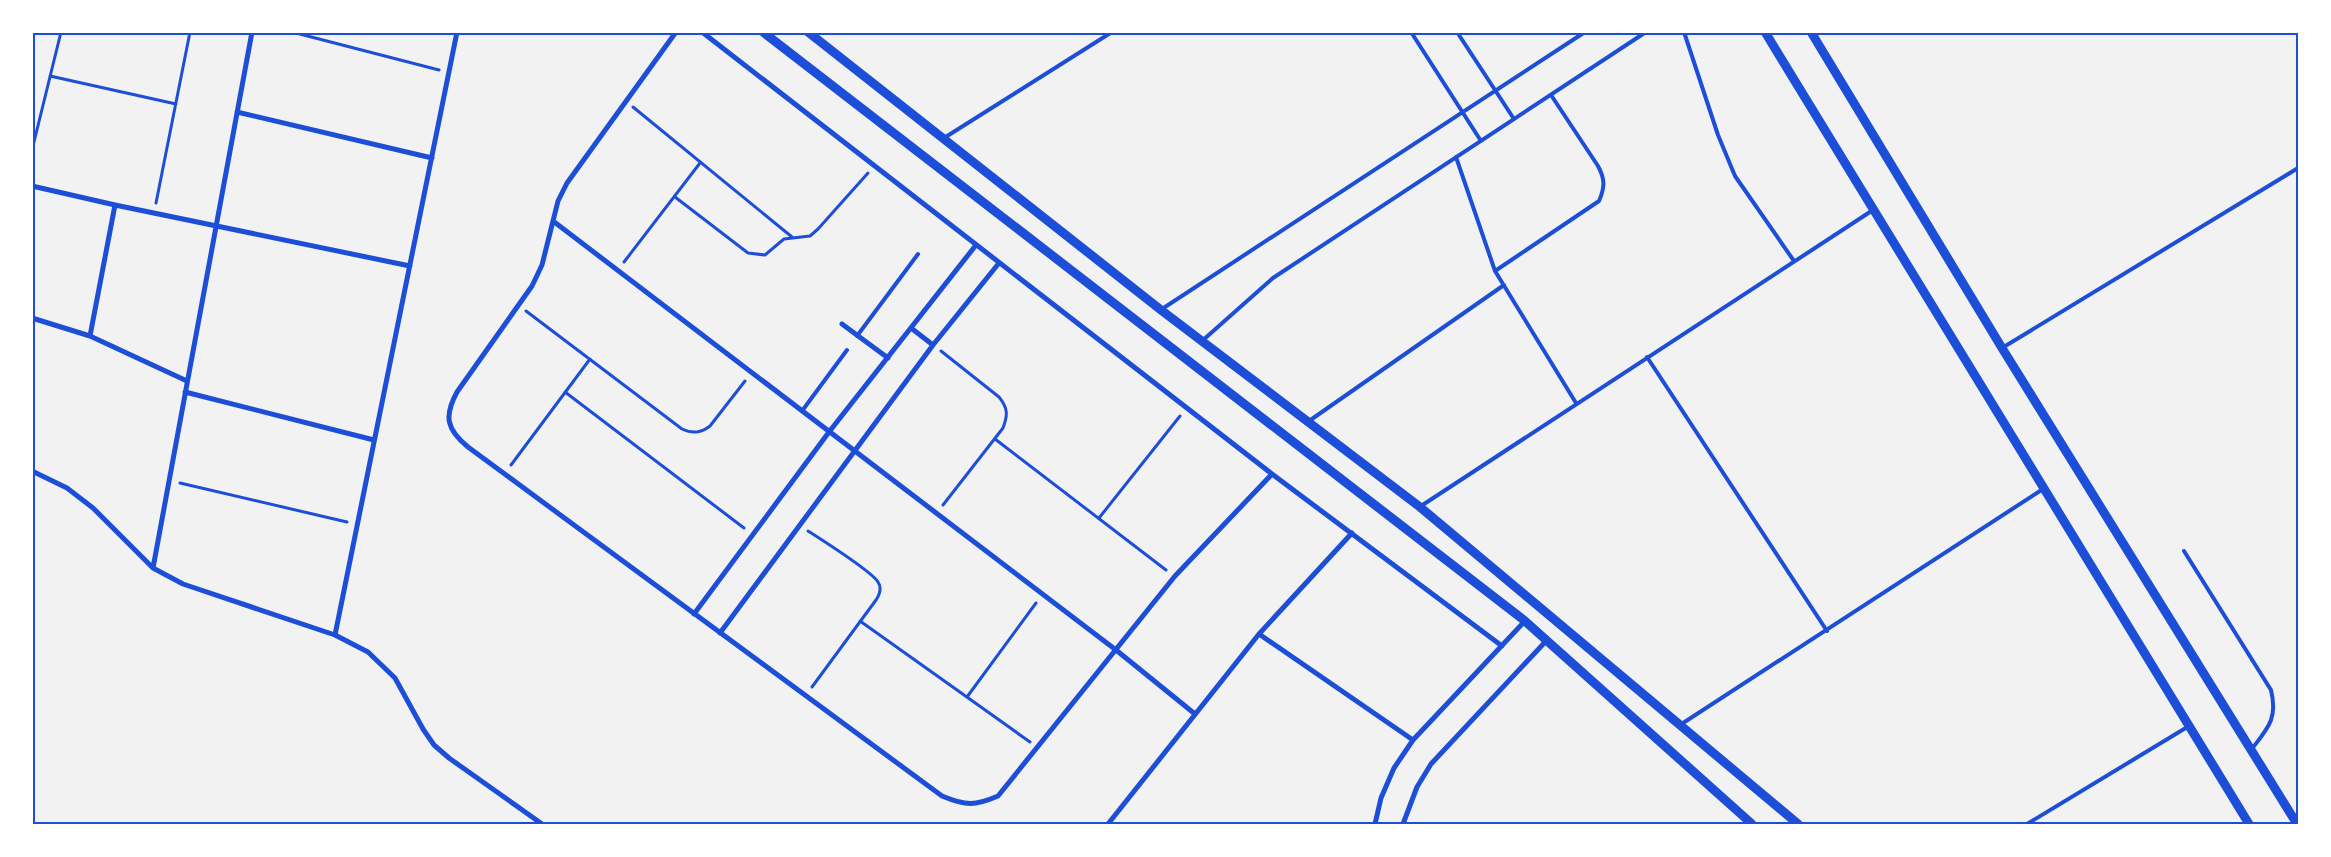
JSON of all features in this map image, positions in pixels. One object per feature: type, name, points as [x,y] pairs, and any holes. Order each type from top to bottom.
[{"type":"street","points":[[153,568],[252,32]]},
{"type":"street","points":[[335,635],[457,32]]},
{"type":"street","points":[[676,32],[625,100],[567,183],[553,221],[542,265],[532,286],[449,406],[448,422],[455,437],[942,796],[961,804],[980,804],[998,796],[1039,748],[1175,576],[1272,474]]},
{"type":"street","points":[[702,32],[1186,408],[1502,646]]},
{"type":"street","points":[[763,32],[1525,621],[1752,824]]},
{"type":"street","points":[[808,32],[1162,310],[1420,507],[1798,824]]},
{"type":"street","points":[[1765,32],[2249,824]]},
{"type":"street","points":[[1811,32],[2002,348],[2297,824]]},
{"type":"street","points":[[237,112],[432,158]]},
{"type":"street","points":[[32,186],[116,206],[410,266]]},
{"type":"street","points":[[90,336],[116,206]]},
{"type":"street","points":[[553,221],[1043,594],[1196,714]]},
{"type":"street","points":[[694,614],[829,432],[976,245]]},
{"type":"street","points":[[720,632],[933,345],[1000,263]]},
{"type":"street","points":[[32,318],[90,336],[188,381]]},
{"type":"street","points":[[842,324],[888,358]]},
{"type":"street","points":[[911,328],[933,345]]},
{"type":"street","points":[[185,392],[374,440]]},
{"type":"street","points":[[32,471],[67,488],[93,508],[153,568],[183,584],[335,635],[368,652],[395,678],[422,729],[434,745],[449,758],[542,824]]},
{"type":"street","points":[[1108,824],[1259,634],[1352,533]]},
{"type":"street","points":[[1375,824],[1381,798],[1394,768],[1413,740],[1525,621]]},
{"type":"street","points":[[1259,634],[1413,740]]},
{"type":"street","points":[[1403,824],[1416,787],[1431,764],[1547,639]]},
{"type":"lane","points":[[944,138],[1112,32]]},
{"type":"lane","points":[[1411,32],[1481,141]]},
{"type":"lane","points":[[1457,32],[1514,119]]},
{"type":"lane","points":[[1162,310],[1585,32]]},
{"type":"lane","points":[[1202,341],[1273,278],[1646,32]]},
{"type":"lane","points":[[1684,32],[1718,135],[1735,176],[1794,261]]},
{"type":"lane","points":[[1495,271],[1599,201],[1604,190],[1604,177],[1598,166],[1551,95]]},
{"type":"lane","points":[[1456,157],[1495,271],[1576,403]]},
{"type":"lane","points":[[2002,348],[2298,168]]},
{"type":"lane","points":[[1420,507],[1873,210]]},
{"type":"lane","points":[[857,336],[918,254]]},
{"type":"lane","points":[[1309,421],[1504,285]]},
{"type":"lane","points":[[802,411],[847,350]]},
{"type":"lane","points":[[1647,357],[1827,631]]},
{"type":"lane","points":[[1680,725],[1827,631],[2043,488]]},
{"type":"lane","points":[[2184,551],[2271,690],[2275,704],[2274,715],[2251,750]]},
{"type":"lane","points":[[2027,824],[2189,726]]},
{"type":"path","points":[[32,150],[61,32]]},
{"type":"path","points":[[154,213],[190,32]]},
{"type":"path","points":[[292,32],[449,73]]},
{"type":"path","points":[[50,76],[176,104]]},
{"type":"path","points":[[625,100],[792,237]]},
{"type":"path","points":[[618,270],[700,163]]},
{"type":"path","points":[[674,197],[748,253],[765,255],[784,239],[810,236],[874,166]]},
{"type":"path","points":[[519,305],[682,429],[690,432],[704,430],[710,426],[751,372]]},
{"type":"path","points":[[933,345],[999,396],[1006,406],[1008,417],[995,439],[936,513]]},
{"type":"path","points":[[505,474],[590,359]]},
{"type":"path","points":[[565,392],[752,535]]},
{"type":"path","points":[[1099,518],[1186,408]]},
{"type":"path","points":[[995,439],[1175,576]]},
{"type":"path","points":[[169,480],[357,524]]},
{"type":"path","points":[[800,525],[877,580],[880,594],[805,696]]},
{"type":"path","points":[[967,697],[1043,594]]},
{"type":"path","points":[[860,622],[1039,748]]}]
